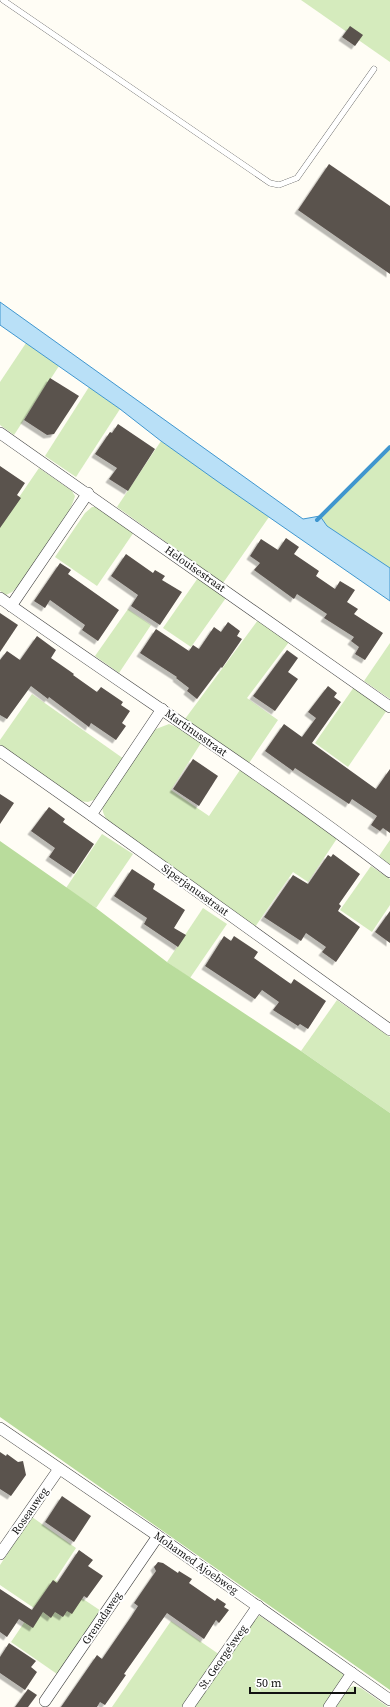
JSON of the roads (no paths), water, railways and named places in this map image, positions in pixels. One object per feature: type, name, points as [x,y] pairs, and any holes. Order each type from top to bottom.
[{"type":"street","name":"Helouisestraat","points":[[0,432],[390,707]]},
{"type":"street","points":[[11,606],[88,493]]},
{"type":"street","name":"Martinusstraat","points":[[0,598],[162,709],[354,844],[390,872]]},
{"type":"street","points":[[91,815],[162,709]]},
{"type":"street","name":"Siperjanusstraat","points":[[0,751],[390,1030]]},
{"type":"street","name":"Mohamed Ajoebweg","points":[[0,1428],[158,1536],[390,1700]]},
{"type":"street","name":"Roseauweg","points":[[0,1554],[59,1469]]},
{"type":"street","name":"Grenadaweg","points":[[45,1700],[158,1536]]},
{"type":"street","name":"St. George'sweg","points":[[188,1707],[258,1606]]},
{"type":"street","points":[[328,1707],[352,1673]]},
{"type":"lane","points":[[3,0],[270,184],[279,185],[297,178],[374,69]]},
{"type":"water","points":[[0,302],[303,519],[320,516],[327,526],[390,568],[390,601],[217,481],[161,441],[120,409],[0,325]]},
{"type":"waterway","points":[[317,520],[390,447]]}]
